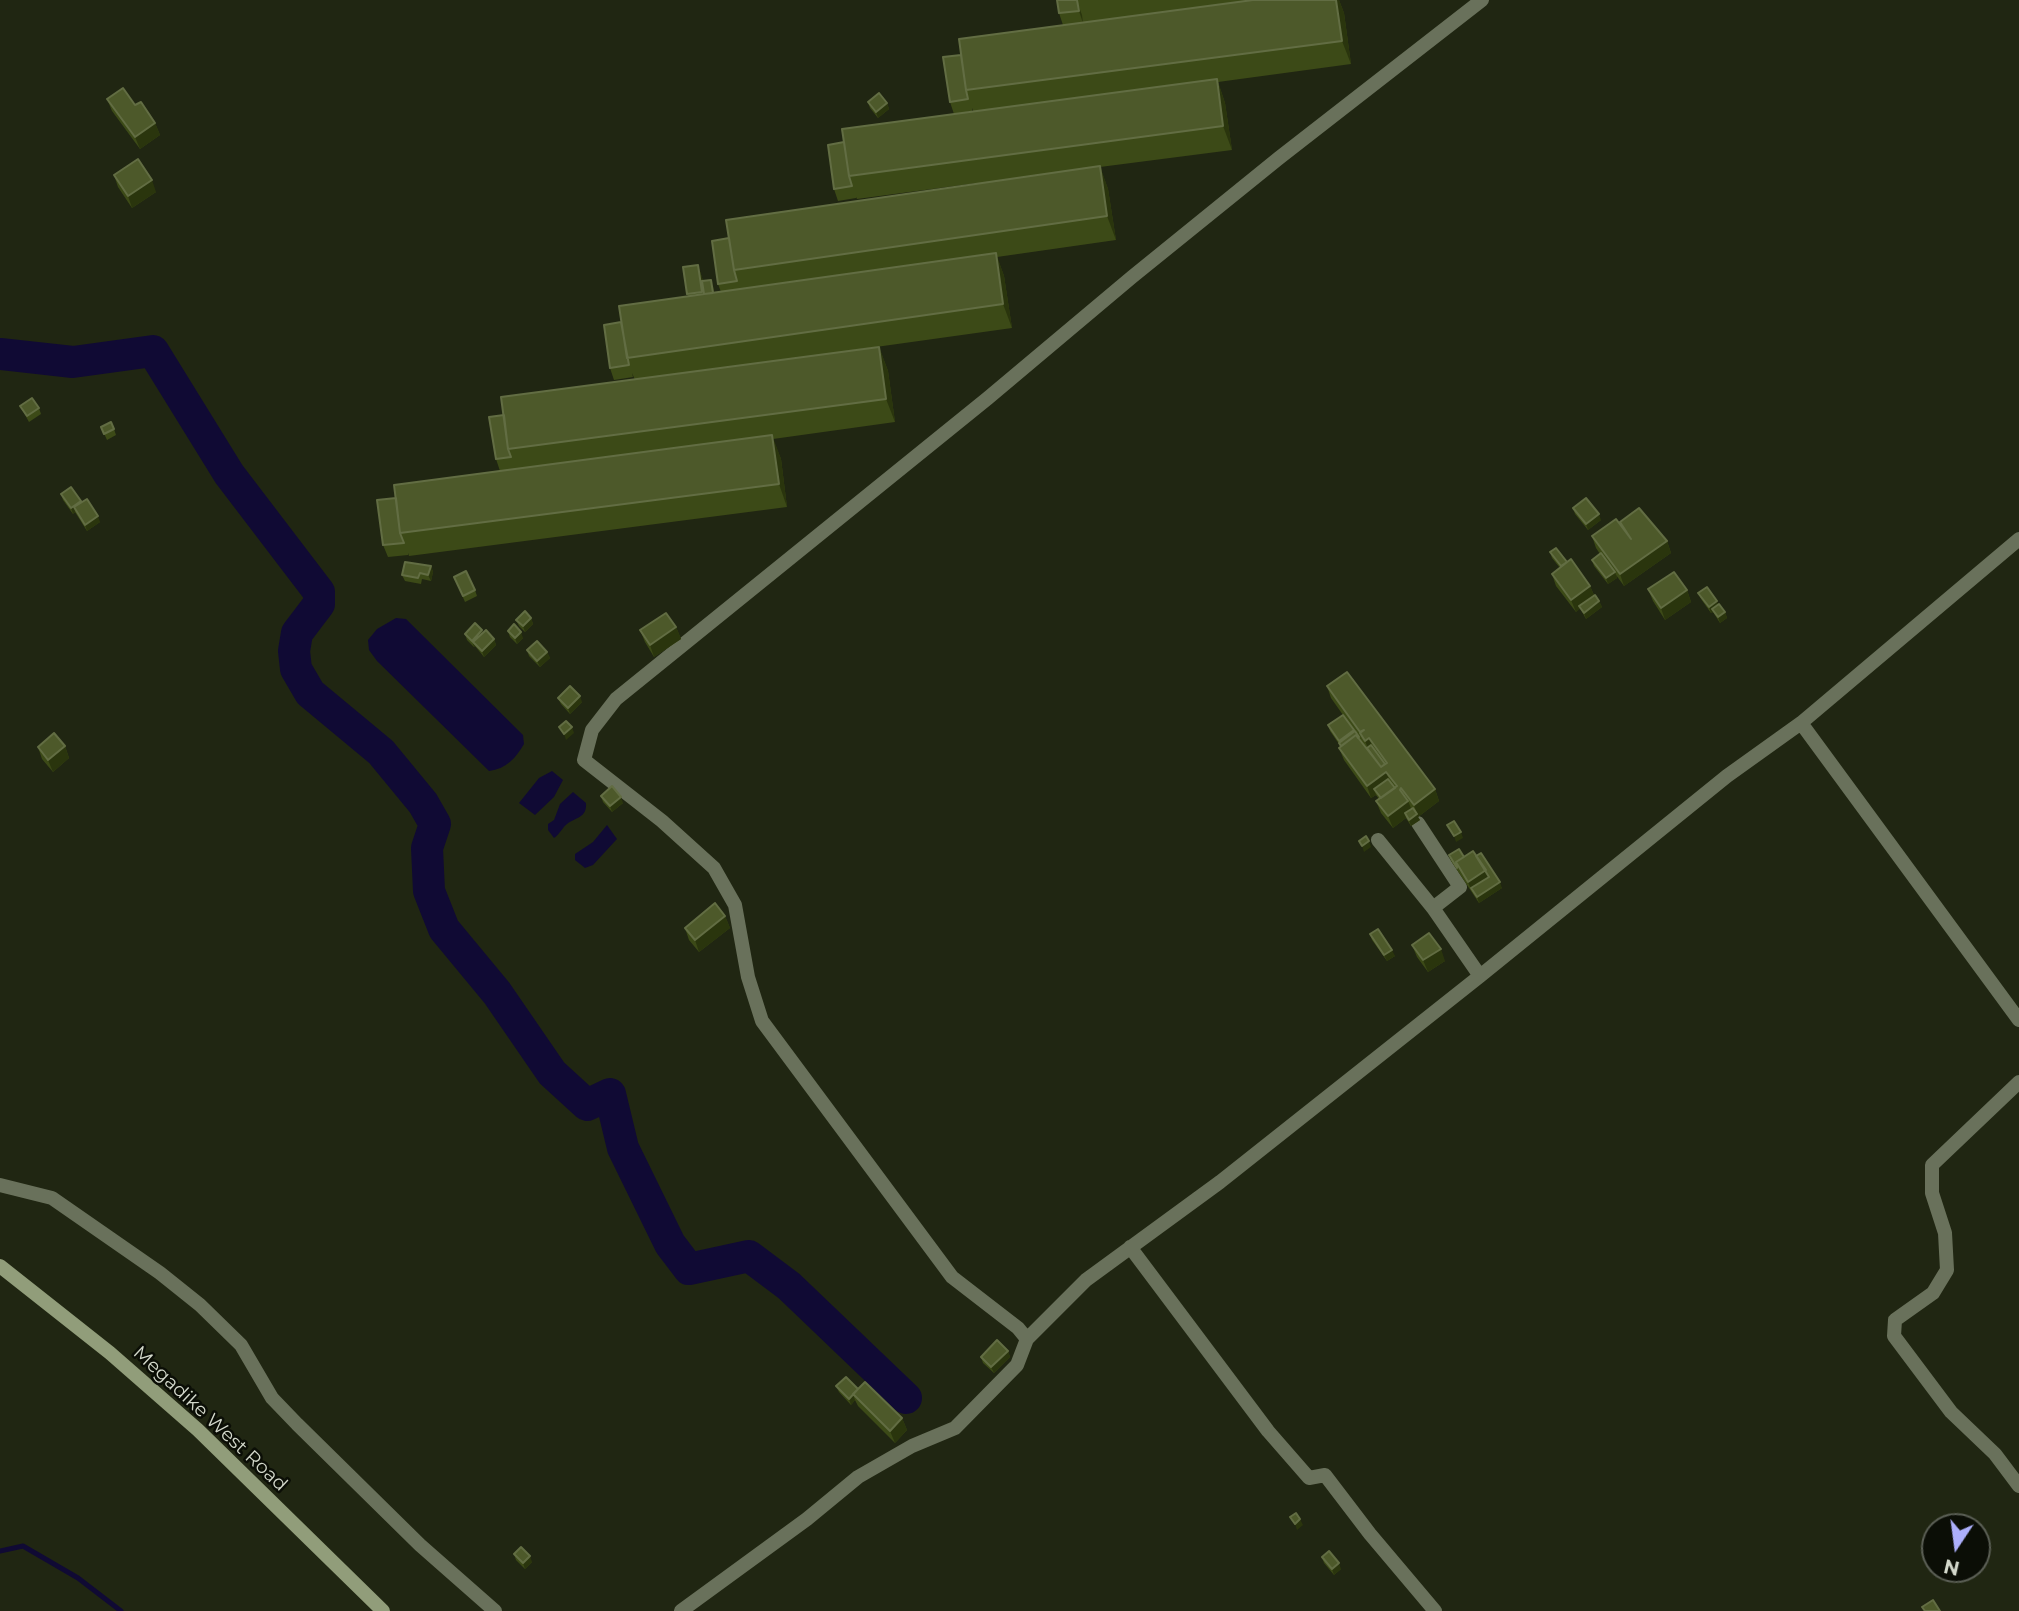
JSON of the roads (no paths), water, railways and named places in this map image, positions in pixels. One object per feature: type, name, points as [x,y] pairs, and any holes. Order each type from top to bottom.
[{"type":"street","points":[[1027,1339],[1018,1328],[952,1277],[786,1055],[762,1021],[748,977],[735,905],[714,868],[635,799],[584,760],[592,730],[616,699],[692,636],[1258,175],[1482,0]]},
{"type":"street","points":[[681,1611],[807,1519],[858,1477],[912,1446],[955,1428],[1017,1365],[1027,1339],[1086,1280],[1220,1182],[1727,776],[1801,723],[2019,539]]},
{"type":"street","points":[[1801,723],[2019,1020]]},
{"type":"street","points":[[1418,823],[1460,887],[1433,908]]},
{"type":"street","points":[[1378,840],[1433,908],[1480,976]]},
{"type":"street","points":[[2019,1082],[1932,1166],[1932,1194],[1945,1233],[1947,1270],[1933,1293],[1895,1320],[1894,1336],[1951,1412],[1995,1454],[2019,1486]]},
{"type":"street","points":[[0,1185],[52,1198],[160,1273],[200,1305],[241,1345],[272,1398],[420,1545],[495,1611]]},
{"type":"street","points":[[1130,1247],[1268,1431],[1309,1478],[1325,1475],[1370,1534],[1435,1611]]},
{"type":"street","name":"Megadike West Road","points":[[0,1266],[110,1353],[198,1430],[383,1611]]},
{"type":"waterway","points":[[0,354],[73,362],[153,351],[229,474],[319,592],[319,604],[297,633],[294,651],[296,669],[310,693],[381,752],[423,803],[435,824],[427,848],[429,891],[444,929],[497,993],[552,1073],[587,1105],[610,1094],[623,1148],[670,1244],[689,1269],[749,1256],[789,1286],[906,1398]]},
{"type":"waterway","points":[[0,1551],[23,1546],[78,1578],[121,1611]]}]
